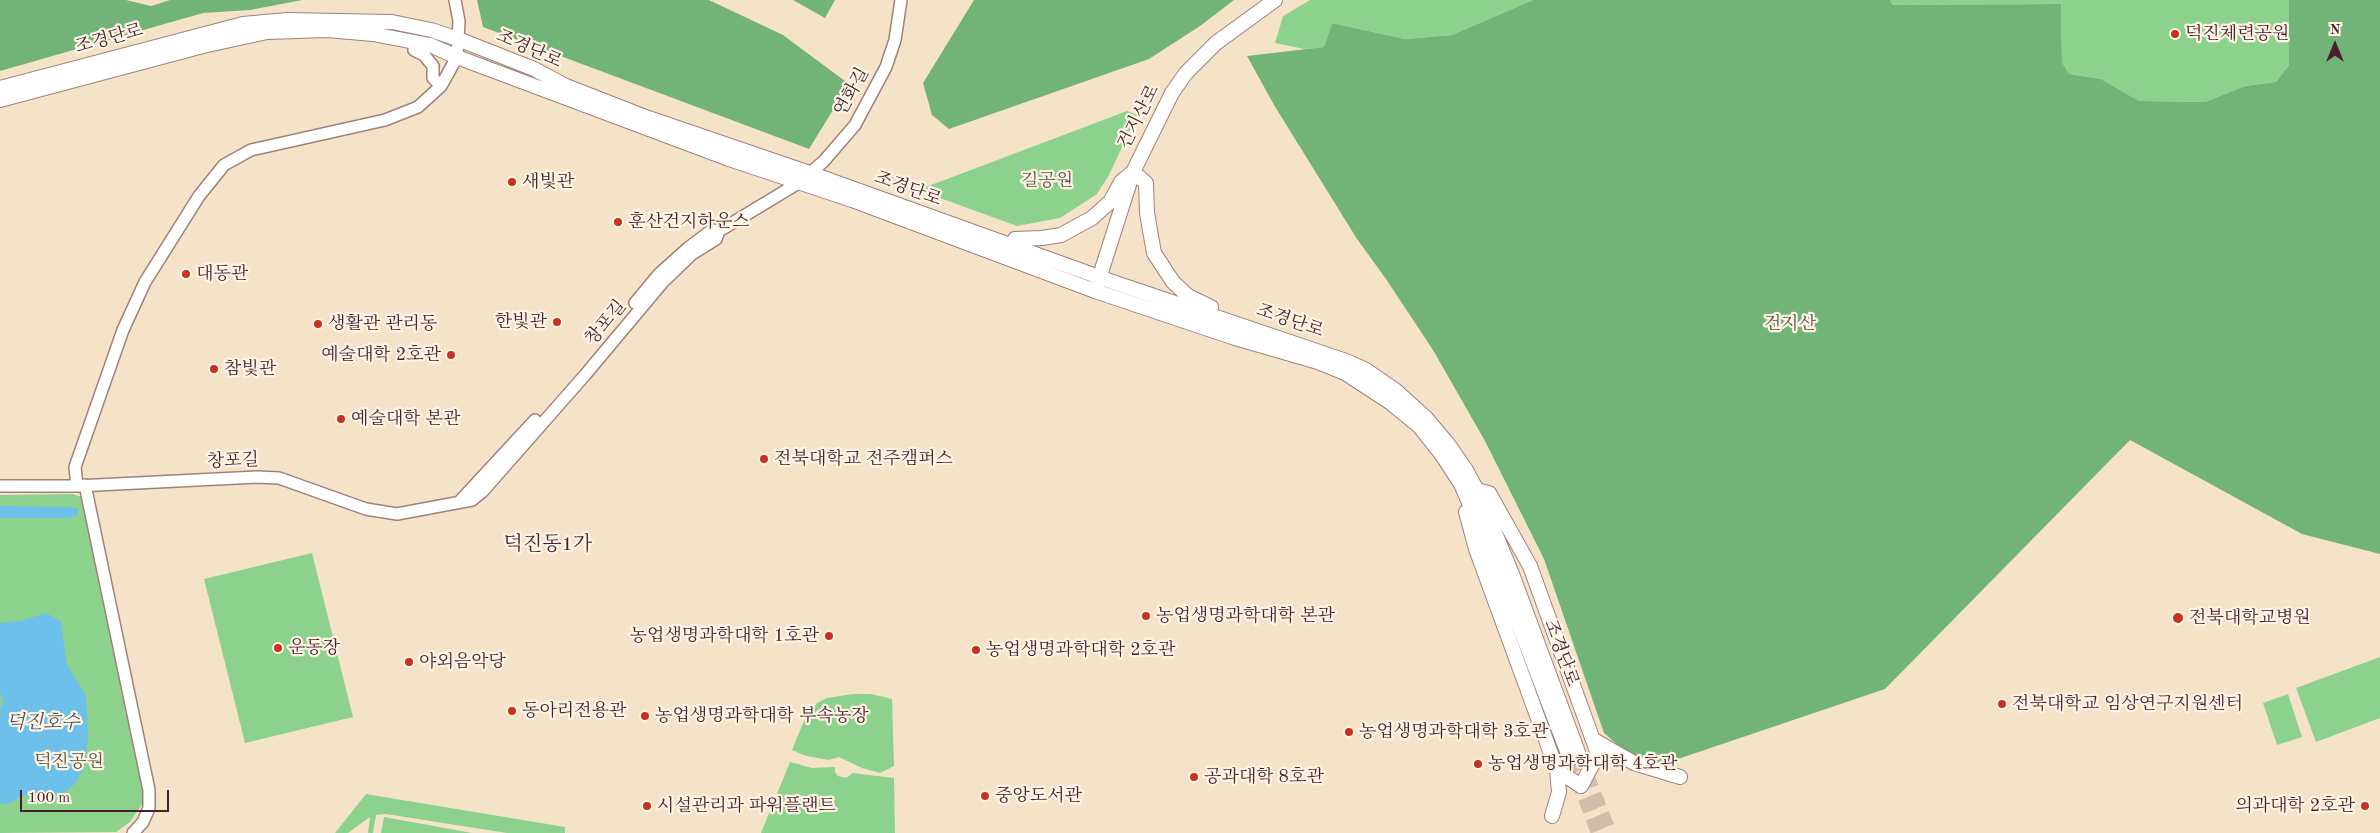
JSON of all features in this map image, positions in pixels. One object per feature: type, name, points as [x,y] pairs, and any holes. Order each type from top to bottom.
[{"type":"street","points":[[133,833],[143,822],[149,808],[149,790],[81,485],[75,467],[127,322],[145,282],[199,196],[224,165],[251,150],[385,120],[418,107],[441,86],[456,57],[459,21],[455,0]]},
{"type":"street","name":"연화길","points":[[805,178],[855,126],[872,96],[886,67],[895,40],[901,0]]},
{"type":"street","name":"건지산로","points":[[1097,284],[1132,172],[1158,118],[1186,73],[1216,43],[1275,0]]},
{"type":"street","name":"조경단로","points":[[0,88],[243,24],[287,20],[392,22],[431,30],[534,69],[566,86],[805,178],[1097,284],[1235,338],[1318,362],[1345,374],[1391,403],[1419,426],[1470,490]]},
{"type":"street","name":"조경단로","points":[[0,100],[203,46],[267,32],[327,30],[372,34],[415,42],[430,45],[456,57],[729,159],[805,178],[1012,246],[1097,284],[1239,323],[1346,361],[1366,370],[1395,390],[1426,418],[1448,444],[1470,490],[1499,573],[1574,757]]},
{"type":"street","points":[[415,42],[414,50],[424,55],[433,66],[433,78],[441,86]]},
{"type":"street","points":[[1012,246],[1015,238],[1042,238],[1061,235],[1092,218],[1110,202],[1121,182],[1132,172],[1146,183],[1147,213],[1154,253],[1173,282],[1188,296],[1239,323]]},
{"type":"street","name":"창포길","points":[[0,486],[81,485],[257,477],[279,478],[366,509],[397,514],[472,500],[483,491],[663,282],[692,254],[716,239],[718,232],[805,178]]},
{"type":"street","points":[[1552,816],[1559,792],[1557,770],[1476,549],[1462,496],[1470,490],[1489,493],[1530,566],[1594,740],[1598,754],[1580,786],[1557,770]]},
{"type":"street","points":[[1594,740],[1634,763],[1680,777]]},
{"type":"green space","points":[[0,0],[126,0],[151,6],[170,0],[302,0],[250,10],[203,13],[0,71]]},
{"type":"green space","points":[[477,0],[709,0],[783,35],[849,84],[809,149],[483,27]]},
{"type":"green space","points":[[793,0],[835,0],[825,18]]},
{"type":"green space","points":[[974,0],[1234,0],[1200,26],[1149,59],[949,129],[932,115],[923,83]]},
{"type":"green space","points":[[1310,0],[1533,0],[1452,35],[1405,39],[1332,23],[1324,47],[1304,49],[1275,43],[1283,16]]},
{"type":"green space","name":"건지산","points":[[1533,0],[1890,0],[1892,5],[2061,4],[2062,62],[2069,74],[2101,79],[2139,101],[2205,102],[2245,86],[2276,82],[2289,65],[2289,0],[2380,0],[2380,554],[2302,534],[2130,440],[1885,689],[1669,762],[1648,763],[1626,752],[1604,733],[1544,559],[1485,441],[1433,350],[1357,239],[1274,105],[1247,56],[1324,47],[1332,23],[1405,39],[1452,35]]},
{"type":"green space","name":"덕진체련공원","points":[[1890,0],[2289,0],[2289,65],[2276,82],[2245,86],[2205,102],[2139,101],[2101,79],[2069,74],[2062,62],[2061,4],[1891,5]]},
{"type":"green space","name":"길공원","points":[[1127,111],[1137,115],[1109,175],[1097,194],[1060,218],[1017,226],[918,190]]},
{"type":"green space","name":"덕진공원","points":[[72,494],[83,497],[145,786],[145,800],[130,822],[116,832],[0,833],[0,495]]},
{"type":"green space","name":"운동장","points":[[312,553],[353,717],[245,743],[204,579]]},
{"type":"green space","points":[[2380,657],[2380,718],[2316,742],[2296,688]]},
{"type":"green space","points":[[853,694],[871,694],[892,699],[894,766],[880,773],[862,768],[839,757],[829,760],[806,756],[792,750],[803,723],[817,703],[827,698]]},
{"type":"green space","points":[[2288,694],[2302,737],[2277,745],[2263,703]]},
{"type":"green space","points":[[790,762],[812,768],[835,767],[835,772],[838,776],[846,778],[853,773],[894,778],[895,833],[761,833]]},
{"type":"green space","points":[[366,794],[565,827],[565,833],[507,833],[386,814],[376,815],[373,833],[368,833],[370,817],[348,833],[335,833]]},
{"type":"green space","points":[[384,817],[472,833],[381,833]]},
{"type":"water","points":[[0,506],[78,508],[78,515],[68,518],[0,518]]},
{"type":"water","name":"덕진호수","points":[[46,613],[61,621],[67,665],[86,695],[88,736],[85,765],[75,784],[58,797],[36,793],[20,797],[8,804],[0,804],[0,711],[3,700],[0,693],[0,623],[21,621]]},
{"type":"tunnel","points":[[1579,755],[1610,833]]},
{"type":"tunnel","points":[[1570,759],[1598,833]]},
{"type":"place","name":"덕진체련공원","points":[[2175,34]]},
{"type":"place","name":"새빛관","points":[[512,182]]},
{"type":"place","name":"훈산건지하운스","points":[[618,222]]},
{"type":"place","name":"대동관","points":[[186,274]]},
{"type":"place","name":"한빛관","points":[[557,322]]},
{"type":"place","name":"생활관 관리동","points":[[318,324]]},
{"type":"place","name":"예술대학 2호관","points":[[451,355]]},
{"type":"place","name":"참빛관","points":[[214,369]]},
{"type":"place","name":"예술대학 본관","points":[[341,419]]},
{"type":"place","name":"전북대학교 전주캠퍼스","points":[[764,459]]},
{"type":"place","name":"농업생명과학대학 본관","points":[[1146,616]]},
{"type":"place","name":"전북대학교병원","points":[[2178,618]]},
{"type":"place","name":"농업생명과학대학 1호관","points":[[829,636]]},
{"type":"place","name":"운동장","points":[[278,648]]},
{"type":"place","name":"농업생명과학대학 2호관","points":[[976,650]]},
{"type":"place","name":"야외음악당","points":[[409,662]]},
{"type":"place","name":"전북대학교 임상연구지원센터","points":[[2002,704]]},
{"type":"place","name":"동아리전용관","points":[[512,711]]},
{"type":"place","name":"농업생명과학대학 부속농장","points":[[645,716]]},
{"type":"place","name":"농업생명과학대학 3호관","points":[[1349,732]]},
{"type":"place","name":"농업생명과학대학 4호관","points":[[1478,764]]},
{"type":"place","name":"공과대학 8호관","points":[[1194,777]]},
{"type":"place","name":"중앙도서관","points":[[985,796]]},
{"type":"place","name":"시설관리과 파워플랜트","points":[[647,806]]},
{"type":"place","name":"의과대학 2호관","points":[[2365,806]]},
{"type":"district","name":"덕진동1가","points":[[548,545]]}]
